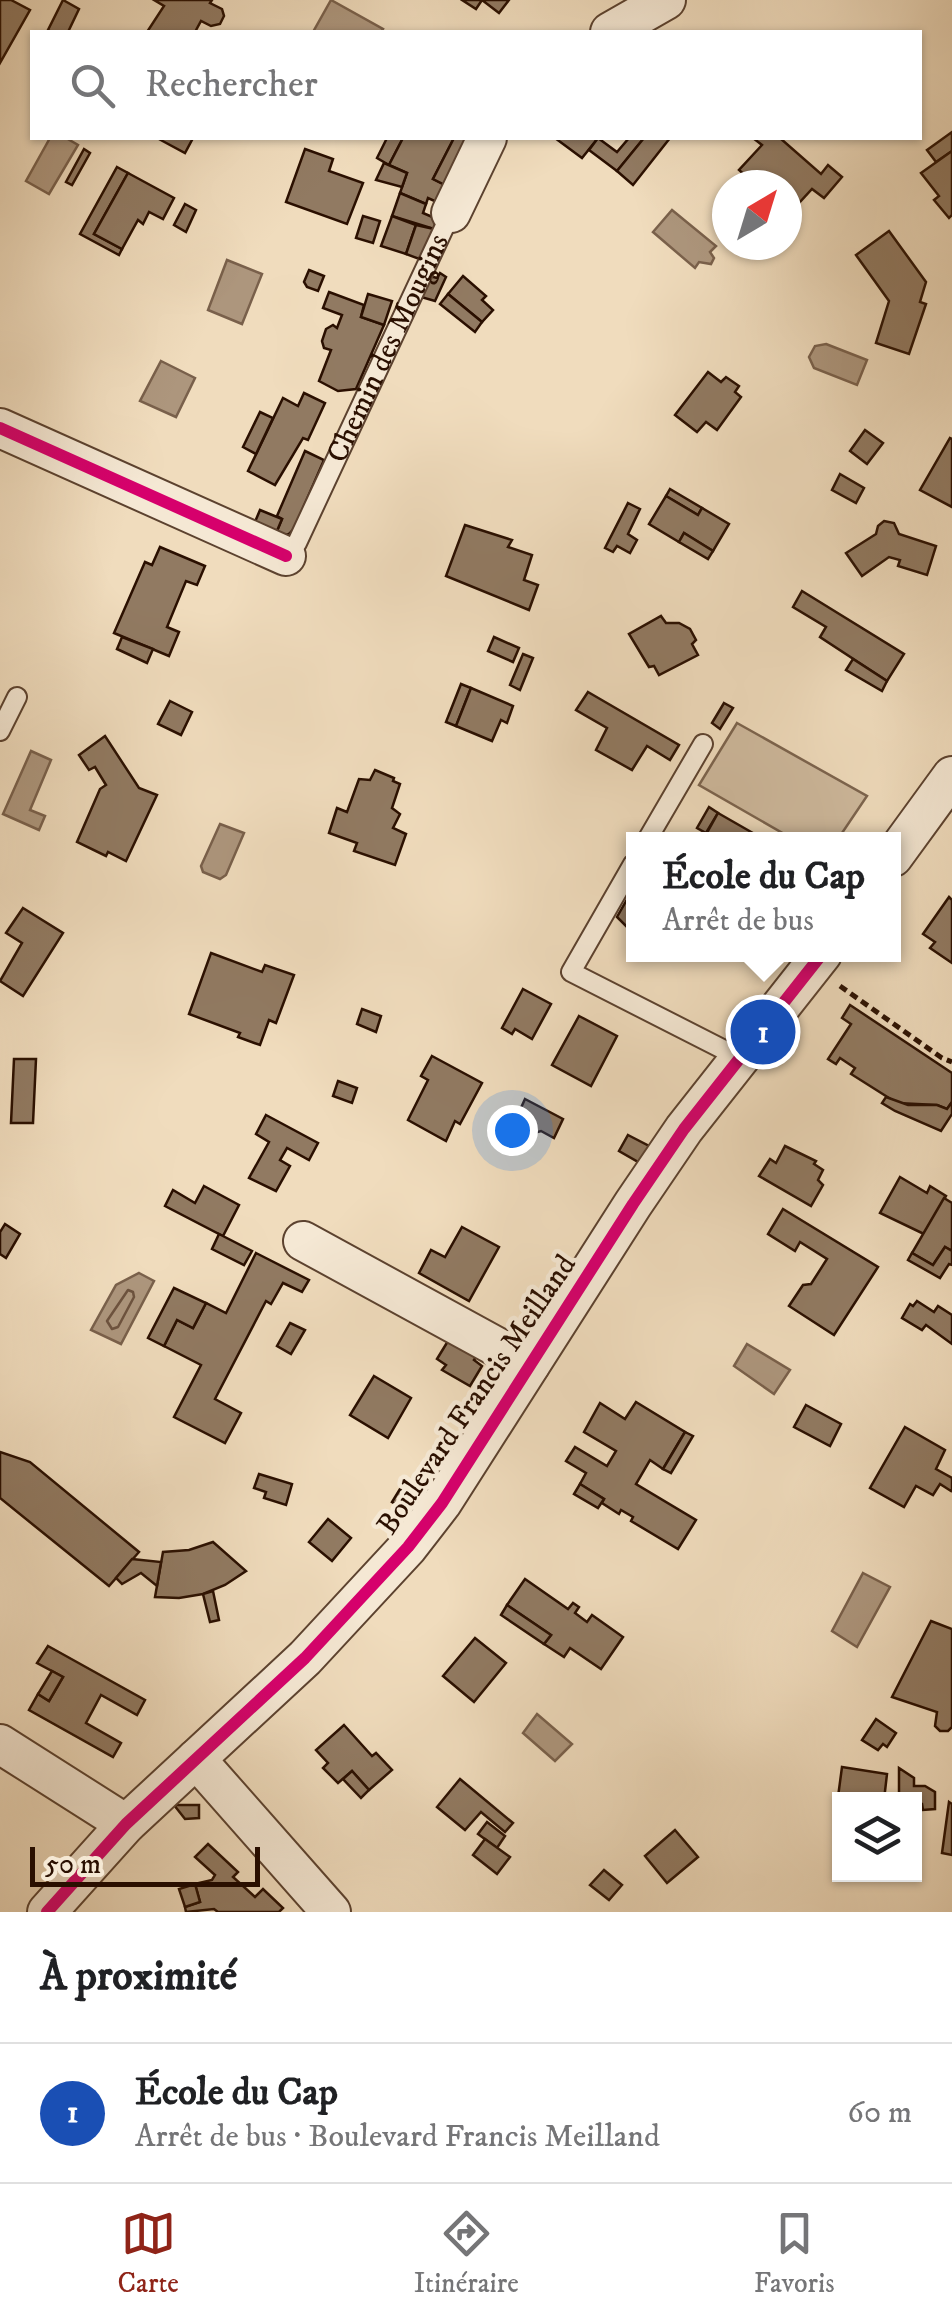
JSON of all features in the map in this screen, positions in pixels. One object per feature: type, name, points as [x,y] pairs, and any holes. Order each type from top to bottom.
[{"type":"street","points":[[614,30],[666,0]]},
{"type":"street","name":"Chemin des Mougins","points":[[452,213],[486,140]]},
{"type":"street","points":[[0,428],[286,556]]},
{"type":"street","points":[[901,846],[952,776]]},
{"type":"street","name":"Boulevard Francis Meilland","points":[[48,1912],[126,1824],[306,1658],[408,1547],[442,1503],[684,1129],[816,962]]},
{"type":"street","points":[[304,1241],[530,1365]]},
{"type":"street","points":[[0,1744],[126,1824]]},
{"type":"street","points":[[196,1759],[331,1912]]},
{"type":"lane","name":"Chemin des Mougins","points":[[286,556],[306,526],[452,213]]},
{"type":"lane","points":[[0,731],[17,697]]},
{"type":"lane","points":[[652,832],[702,744]]},
{"type":"lane","points":[[626,876],[571,972],[742,1059]]},
{"type":"path","points":[[820,962],[874,1012],[952,1062]]},
{"type":"shaded area","points":[[737,723],[867,796],[843,832],[781,832],[699,785]]},
{"type":"water","points":[[331,0],[383,29],[382,30],[314,30]]},
{"type":"water","points":[[49,140],[69,140],[78,145],[49,194],[26,181]]},
{"type":"water","points":[[672,210],[712,243],[711,264],[699,262],[695,268],[653,232]]},
{"type":"water","points":[[227,260],[262,274],[242,324],[208,310]]},
{"type":"water","points":[[826,344],[867,360],[857,385],[814,368],[809,357],[815,346]]},
{"type":"water","points":[[161,361],[195,378],[176,417],[140,401]]},
{"type":"water","points":[[31,751],[51,760],[30,810],[45,816],[39,830],[3,814]]},
{"type":"water","points":[[220,824],[244,833],[226,875],[220,879],[203,872],[201,866]]},
{"type":"water","points":[[139,1273],[154,1281],[121,1344],[91,1330],[116,1285]]},
{"type":"water","points":[[747,1344],[790,1370],[774,1394],[734,1366]]},
{"type":"water","points":[[863,1573],[890,1587],[857,1647],[832,1631]]},
{"type":"water","points":[[537,1714],[572,1744],[555,1761],[523,1733]]},
{"type":"building","points":[[0,0],[11,0],[30,10],[0,63]]},
{"type":"building","points":[[63,0],[79,9],[69,30],[48,30]]},
{"type":"building","points":[[154,0],[212,0],[210,3],[222,9],[224,16],[220,24],[211,26],[201,21],[196,30],[148,30],[164,6]]},
{"type":"building","points":[[462,0],[482,0],[476,9]]},
{"type":"building","points":[[482,0],[509,0],[499,13]]},
{"type":"building","points":[[952,132],[952,151],[936,162],[927,150]]},
{"type":"building","points":[[161,140],[192,140],[185,153]]},
{"type":"building","points":[[386,140],[402,140],[389,165],[377,158]]},
{"type":"building","points":[[402,140],[453,140],[433,179],[445,185],[439,203],[428,198],[426,204],[400,193],[407,173],[389,165]]},
{"type":"building","points":[[453,140],[465,140],[445,185],[433,179]]},
{"type":"building","points":[[558,140],[596,140],[582,158]]},
{"type":"building","points":[[596,140],[617,152],[627,140],[642,140],[617,171],[589,150]]},
{"type":"building","points":[[642,140],[668,140],[633,185],[617,171]]},
{"type":"building","points":[[756,140],[782,140],[821,174],[828,165],[842,177],[824,198],[812,189],[802,200],[802,170],[739,170],[762,145]]},
{"type":"building","points":[[84,149],[90,153],[72,185],[66,182]]},
{"type":"building","points":[[305,149],[333,159],[329,171],[363,183],[347,224],[286,202]]},
{"type":"building","points":[[952,151],[949,218],[934,200],[939,196],[921,173]]},
{"type":"building","points":[[384,163],[407,173],[402,187],[376,180]]},
{"type":"building","points":[[117,167],[128,173],[94,234],[122,249],[119,255],[80,234]]},
{"type":"building","points":[[128,173],[174,198],[163,219],[149,212],[143,224],[138,220],[122,249],[94,234]]},
{"type":"building","points":[[400,193],[426,204],[423,213],[437,219],[434,229],[392,216]]},
{"type":"building","points":[[185,204],[196,210],[186,232],[174,225]]},
{"type":"building","points":[[363,216],[380,221],[373,243],[356,238]]},
{"type":"building","points":[[392,216],[416,225],[406,254],[381,246]]},
{"type":"building","points":[[416,225],[434,229],[422,260],[406,254]]},
{"type":"building","points":[[889,231],[926,282],[920,302],[926,304],[909,354],[876,343],[889,301],[856,255]]},
{"type":"building","points":[[309,270],[324,276],[318,291],[304,282]]},
{"type":"building","points":[[440,273],[446,277],[435,301],[421,297],[430,276],[437,278]]},
{"type":"building","points":[[463,276],[486,296],[482,300],[493,310],[482,322],[448,294]]},
{"type":"building","points":[[329,292],[364,305],[361,317],[384,325],[356,389],[338,391],[319,381],[331,350],[324,348],[322,341],[326,329],[333,325],[337,328],[342,315],[323,308]]},
{"type":"building","points":[[368,294],[392,301],[384,325],[361,317]]},
{"type":"building","points":[[448,294],[482,322],[475,332],[440,304]]},
{"type":"building","points":[[708,372],[721,382],[726,377],[739,386],[735,392],[741,397],[717,430],[706,422],[697,432],[675,415]]},
{"type":"building","points":[[304,393],[325,403],[308,440],[303,438],[275,485],[248,471],[283,398],[298,406]]},
{"type":"building","points":[[260,412],[273,418],[256,454],[243,447]]},
{"type":"building","points":[[865,430],[883,443],[867,464],[850,451]]},
{"type":"building","points":[[952,439],[952,507],[920,490]]},
{"type":"building","points":[[305,451],[324,460],[294,529],[274,538],[282,519],[277,516]]},
{"type":"building","points":[[840,474],[864,488],[856,503],[832,490]]},
{"type":"building","points":[[670,489],[702,508],[698,515],[666,496]]},
{"type":"building","points":[[666,496],[698,515],[702,508],[729,524],[713,551],[684,533],[679,542],[649,524]]},
{"type":"building","points":[[628,503],[640,509],[628,534],[637,540],[630,553],[617,546],[613,552],[605,548]]},
{"type":"building","points":[[260,510],[282,519],[274,538],[252,529]]},
{"type":"building","points":[[884,521],[894,523],[899,534],[936,546],[927,575],[898,566],[900,560],[889,557],[862,576],[846,553],[876,534]]},
{"type":"building","points":[[465,525],[512,540],[508,547],[532,555],[524,580],[538,585],[529,610],[446,576]]},
{"type":"building","points":[[684,533],[713,551],[708,559],[679,542]]},
{"type":"building","points":[[160,547],[205,566],[197,585],[186,581],[167,627],[179,632],[169,656],[114,633],[145,562],[152,565]]},
{"type":"building","points":[[802,591],[904,654],[887,681],[820,637],[826,627],[793,607]]},
{"type":"building","points":[[661,616],[666,623],[679,623],[690,629],[698,655],[659,675],[654,666],[649,667],[629,634]]},
{"type":"building","points":[[122,637],[153,649],[147,663],[117,649]]},
{"type":"building","points":[[494,637],[519,648],[513,662],[488,651]]},
{"type":"building","points":[[523,654],[533,658],[520,690],[510,685]]},
{"type":"building","points":[[853,659],[887,681],[882,691],[846,670]]},
{"type":"building","points":[[461,684],[471,688],[456,726],[446,722]]},
{"type":"building","points":[[471,688],[513,706],[507,723],[501,720],[492,741],[456,726]]},
{"type":"building","points":[[588,692],[679,745],[670,760],[647,746],[632,770],[596,750],[607,728],[576,710]]},
{"type":"building","points":[[170,701],[192,712],[181,735],[158,724]]},
{"type":"building","points":[[724,703],[733,708],[720,729],[712,723]]},
{"type":"building","points":[[105,736],[139,788],[157,795],[126,861],[77,842],[100,789],[106,785],[95,767],[89,770],[79,755]]},
{"type":"building","points":[[375,770],[400,784],[392,808],[400,814],[393,828],[406,834],[395,865],[354,851],[357,843],[329,833],[337,808],[347,812],[359,779],[370,780]]},
{"type":"building","points":[[709,807],[718,813],[707,832],[697,828]]},
{"type":"building","points":[[718,813],[751,832],[707,832]]},
{"type":"building","points":[[949,897],[952,963],[930,948],[935,942],[923,934]]},
{"type":"building","points":[[626,901],[626,926],[617,917]]},
{"type":"building","points":[[23,908],[63,933],[23,996],[0,981],[22,943],[6,933]]},
{"type":"building","points":[[211,953],[262,972],[265,965],[294,975],[276,1023],[269,1020],[260,1045],[189,1014]]},
{"type":"building","points":[[523,989],[551,1004],[532,1039],[515,1029],[512,1034],[502,1028]]},
{"type":"building","points":[[850,1005],[952,1073],[952,1102],[947,1109],[897,1103],[851,1074],[855,1068],[840,1058],[836,1064],[828,1059],[851,1024],[842,1018]]},
{"type":"building","points":[[362,1009],[381,1016],[376,1032],[357,1024]]},
{"type":"building","points":[[579,1016],[617,1036],[591,1086],[552,1065]]},
{"type":"building","points":[[432,1056],[482,1083],[446,1141],[408,1120],[428,1080],[421,1076]]},
{"type":"building","points":[[14,1059],[36,1059],[33,1123],[11,1123]]},
{"type":"building","points":[[338,1081],[357,1088],[352,1103],[333,1096]]},
{"type":"building","points":[[886,1097],[908,1105],[947,1109],[952,1102],[952,1114],[941,1131],[882,1103]]},
{"type":"building","points":[[525,1099],[563,1119],[554,1138],[541,1131],[534,1133],[525,1149],[501,1137],[515,1108],[520,1110]]},
{"type":"building","points":[[266,1115],[318,1143],[309,1160],[287,1148],[280,1160],[290,1166],[276,1191],[249,1178],[269,1142],[256,1134]]},
{"type":"building","points":[[628,1135],[651,1147],[640,1163],[619,1151]]},
{"type":"building","points":[[785,1146],[816,1161],[814,1164],[823,1170],[818,1180],[823,1185],[811,1206],[759,1176],[770,1159],[776,1163]]},
{"type":"building","points":[[900,1177],[927,1193],[930,1186],[946,1196],[924,1234],[880,1213]]},
{"type":"building","points":[[204,1186],[239,1205],[223,1236],[165,1206],[173,1190],[195,1203]]},
{"type":"building","points":[[944,1198],[952,1203],[952,1251],[945,1247],[933,1265],[912,1253]]},
{"type":"building","points":[[783,1209],[878,1267],[834,1335],[789,1306],[803,1285],[811,1284],[827,1259],[800,1242],[795,1251],[768,1234]]},
{"type":"building","points":[[5,1224],[20,1234],[6,1258],[0,1254],[0,1232]]},
{"type":"building","points":[[462,1227],[499,1247],[469,1301],[419,1273],[431,1250],[445,1257]]},
{"type":"building","points":[[219,1234],[252,1251],[244,1265],[212,1249]]},
{"type":"building","points":[[945,1247],[952,1251],[952,1265],[940,1278],[908,1260],[912,1253],[933,1265]]},
{"type":"building","points":[[256,1253],[309,1280],[302,1292],[283,1283],[271,1304],[266,1301],[215,1399],[241,1413],[225,1443],[174,1417],[201,1365],[164,1346],[177,1320],[193,1328],[206,1303],[226,1313]]},
{"type":"building","points":[[174,1288],[206,1303],[193,1328],[177,1320],[164,1346],[148,1338]]},
{"type":"building","points":[[917,1301],[934,1312],[938,1306],[952,1315],[952,1344],[926,1325],[922,1330],[902,1318],[910,1304],[913,1306]]},
{"type":"building","points":[[290,1323],[305,1330],[291,1354],[277,1346]]},
{"type":"building","points":[[448,1341],[476,1357],[474,1360],[482,1366],[470,1386],[442,1370],[446,1365],[437,1359]]},
{"type":"building","points":[[374,1376],[411,1398],[388,1438],[350,1415]]},
{"type":"building","points":[[636,1402],[685,1432],[663,1469],[650,1460],[636,1484],[696,1520],[678,1549],[631,1521],[633,1517],[621,1510],[619,1514],[602,1503],[604,1499],[580,1484],[586,1473],[566,1461],[575,1447],[607,1466],[616,1451],[584,1432],[600,1403],[625,1419]]},
{"type":"building","points":[[806,1405],[841,1424],[830,1446],[794,1427]]},
{"type":"building","points":[[905,1427],[945,1450],[936,1469],[952,1478],[952,1489],[940,1484],[933,1495],[916,1486],[904,1507],[870,1488]]},
{"type":"building","points":[[685,1432],[693,1436],[671,1473],[663,1469]]},
{"type":"building","points":[[0,1452],[30,1462],[139,1552],[109,1586],[0,1498]]},
{"type":"building","points":[[259,1474],[292,1484],[286,1505],[264,1498],[266,1492],[254,1488]]},
{"type":"building","points":[[580,1484],[604,1499],[598,1508],[574,1494]]},
{"type":"building","points":[[400,1489],[420,1501],[413,1514],[392,1502]]},
{"type":"building","points":[[328,1519],[351,1538],[332,1561],[309,1542]]},
{"type":"building","points":[[213,1542],[246,1571],[203,1594],[155,1597],[163,1552],[189,1550]]},
{"type":"building","points":[[132,1559],[161,1562],[157,1586],[141,1573],[122,1584],[116,1578]]},
{"type":"building","points":[[525,1579],[568,1609],[573,1603],[579,1607],[575,1613],[587,1622],[592,1615],[623,1637],[601,1669],[570,1648],[564,1657],[544,1644],[551,1635],[507,1605]]},
{"type":"building","points":[[213,1591],[219,1620],[210,1622],[203,1594]]},
{"type":"building","points":[[507,1605],[551,1635],[544,1644],[501,1615]]},
{"type":"building","points":[[931,1621],[952,1629],[952,1727],[948,1731],[935,1726],[937,1712],[892,1697]]},
{"type":"building","points":[[475,1638],[506,1663],[474,1702],[443,1676]]},
{"type":"building","points":[[48,1646],[145,1700],[137,1715],[101,1695],[86,1723],[121,1743],[113,1757],[29,1710],[38,1694],[49,1701],[63,1677],[37,1663]]},
{"type":"building","points":[[52,1671],[63,1677],[49,1701],[38,1694]]},
{"type":"building","points":[[876,1719],[896,1733],[887,1747],[883,1744],[878,1750],[862,1740]]},
{"type":"building","points":[[344,1725],[372,1756],[376,1753],[392,1770],[369,1790],[352,1771],[338,1783],[323,1768],[328,1763],[316,1750]]},
{"type":"building","points":[[842,1767],[887,1774],[885,1792],[839,1792]]},
{"type":"building","points":[[899,1768],[914,1778],[914,1786],[925,1786],[935,1792],[935,1809],[923,1810],[922,1792],[899,1792]]},
{"type":"building","points":[[352,1771],[369,1790],[361,1798],[343,1779]]},
{"type":"building","points":[[460,1779],[513,1823],[505,1832],[481,1812],[465,1830],[437,1807]]},
{"type":"building","points":[[949,1802],[952,1804],[952,1855],[942,1853]]},
{"type":"building","points":[[174,1805],[199,1805],[199,1818],[185,1819]]},
{"type":"building","points":[[487,1822],[505,1836],[497,1848],[478,1834]]},
{"type":"building","points":[[675,1830],[698,1857],[667,1883],[645,1856]]},
{"type":"building","points":[[485,1839],[510,1857],[497,1874],[473,1855]]},
{"type":"building","points":[[208,1844],[238,1872],[233,1877],[255,1897],[263,1889],[283,1908],[279,1912],[186,1912],[185,1907],[200,1902],[195,1884],[212,1880],[215,1875],[195,1857]]},
{"type":"building","points":[[604,1870],[622,1885],[609,1900],[590,1885]]},
{"type":"building","points":[[195,1884],[200,1902],[185,1907],[179,1889]]},
{"type":"cycle path","points":[[0,428],[286,556]]},
{"type":"cycle path","points":[[47,1912],[126,1824],[305,1658],[408,1547],[442,1503],[684,1129],[816,962]]},
{"type":"place","name":"École du Cap","points":[[763,1032]]}]
